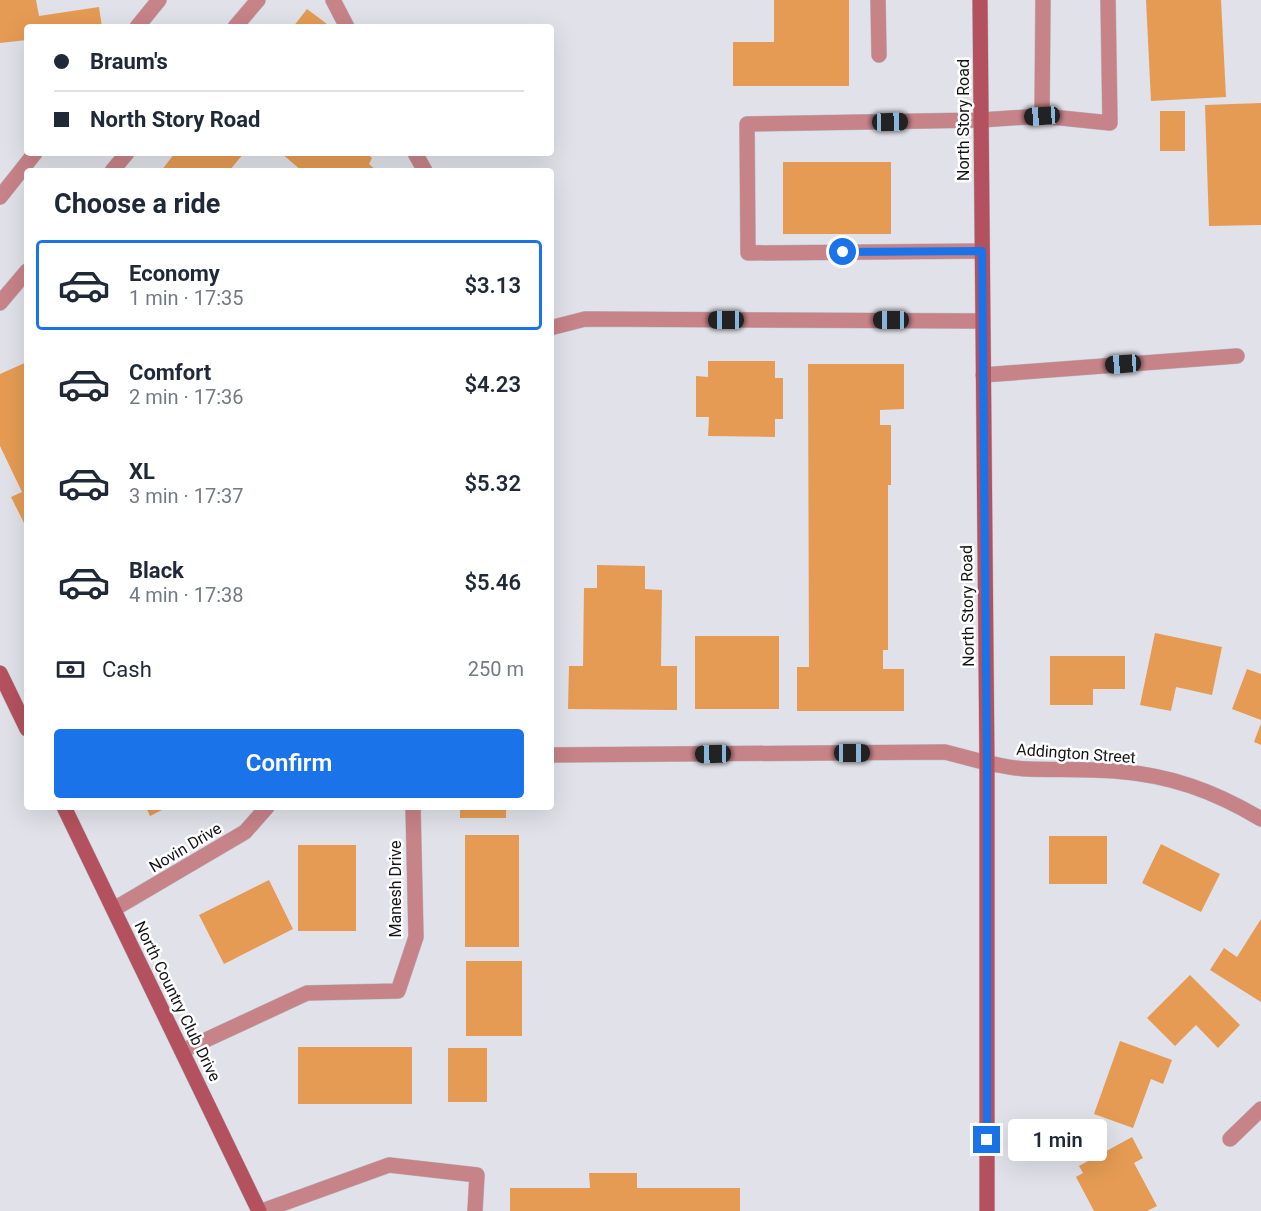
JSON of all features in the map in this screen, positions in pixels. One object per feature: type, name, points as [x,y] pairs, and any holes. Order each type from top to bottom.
[{"type":"main road","name":"North Story Road","points":[[980,0],[987,763],[987,1211]]},
{"type":"main road","points":[[0,673],[24,723]]},
{"type":"main road","name":"North Country Club Drive","points":[[65,810],[260,1211]]},
{"type":"street","points":[[139,24],[159,0]]},
{"type":"street","points":[[237,24],[258,0]]},
{"type":"street","points":[[333,0],[345,24]]},
{"type":"street","points":[[878,0],[879,56]]},
{"type":"street","points":[[1042,116],[1043,0]]},
{"type":"street","points":[[982,251],[748,253],[747,124],[981,120],[1042,116],[1110,123],[1108,0]]},
{"type":"street","points":[[0,197],[33,156]]},
{"type":"street","points":[[115,168],[125,156]]},
{"type":"street","points":[[0,303],[24,275]]},
{"type":"street","points":[[554,327],[585,319],[982,321]]},
{"type":"street","points":[[983,375],[1237,356]]},
{"type":"street","name":"Addington Street","points":[[554,756],[945,753],[1026,769],[1118,771],[1176,781],[1208,791],[1261,819]]},
{"type":"street","name":"Novin Drive","points":[[114,909],[245,832],[264,810]]},
{"type":"street","name":"Manesh Drive","points":[[182,1051],[308,993],[398,991],[416,937],[413,810]]},
{"type":"street","points":[[1230,1139],[1261,1109]]},
{"type":"street","points":[[260,1211],[389,1165],[477,1175],[475,1211]]},
{"type":"building","points":[[0,0],[36,0],[39,16],[99,7],[102,24],[24,24],[24,40],[0,43]]},
{"type":"building","points":[[774,0],[849,0],[849,86],[733,86],[733,42],[774,42]]},
{"type":"building","points":[[1146,0],[1221,0],[1226,97],[1151,101]]},
{"type":"building","points":[[307,9],[327,24],[295,24]]},
{"type":"building","points":[[1261,103],[1261,225],[1209,226],[1205,105]]},
{"type":"building","points":[[1160,111],[1185,111],[1185,151],[1160,151]]},
{"type":"building","points":[[173,156],[242,156],[232,168],[163,168]]},
{"type":"building","points":[[284,156],[370,156],[372,158],[369,164],[374,168],[298,168]]},
{"type":"building","points":[[783,162],[891,162],[891,234],[783,234]]},
{"type":"building","points":[[708,361],[775,361],[775,378],[783,378],[783,419],[775,419],[775,437],[708,436],[709,417],[696,417],[696,376],[708,377]]},
{"type":"building","points":[[24,363],[24,523],[11,497],[22,492],[0,446],[0,374]]},
{"type":"building","points":[[808,364],[904,364],[904,409],[880,410],[880,425],[891,425],[891,485],[888,485],[888,650],[883,650],[883,669],[904,669],[904,711],[797,711],[797,667],[809,667]]},
{"type":"building","points":[[597,565],[645,566],[645,589],[662,590],[661,666],[677,666],[677,710],[568,709],[569,666],[583,666],[584,588],[597,588]]},
{"type":"building","points":[[1155,633],[1222,647],[1212,695],[1176,687],[1171,711],[1140,705]]},
{"type":"building","points":[[695,636],[779,636],[779,709],[695,709]]},
{"type":"building","points":[[1050,656],[1125,656],[1125,689],[1093,689],[1093,705],[1050,705]]},
{"type":"building","points":[[1247,669],[1261,674],[1261,720],[1232,709]]},
{"type":"building","points":[[1261,723],[1261,745],[1254,742]]},
{"type":"building","points":[[147,810],[162,810],[150,816]]},
{"type":"building","points":[[460,810],[506,810],[506,818],[460,818]]},
{"type":"building","points":[[465,835],[519,835],[519,947],[465,947]]},
{"type":"building","points":[[1049,836],[1107,836],[1107,884],[1049,884]]},
{"type":"building","points":[[1161,844],[1220,874],[1201,912],[1142,883]]},
{"type":"building","points":[[298,845],[356,845],[356,931],[298,931]]},
{"type":"building","points":[[269,880],[293,929],[224,964],[199,915]]},
{"type":"building","points":[[1261,919],[1261,1002],[1210,970],[1224,948],[1237,957]]},
{"type":"building","points":[[466,961],[522,961],[522,1036],[466,1036]]},
{"type":"building","points":[[1190,975],[1240,1025],[1218,1048],[1196,1025],[1175,1046],[1147,1018]]},
{"type":"building","points":[[1120,1041],[1172,1060],[1163,1084],[1151,1079],[1133,1128],[1094,1114]]},
{"type":"building","points":[[298,1047],[412,1047],[412,1104],[298,1104]]},
{"type":"building","points":[[448,1048],[487,1048],[487,1102],[448,1102]]},
{"type":"building","points":[[1132,1137],[1143,1158],[1134,1163],[1157,1206],[1147,1211],[1094,1211],[1076,1177],[1083,1173],[1079,1166]]},
{"type":"building","points":[[589,1173],[637,1173],[637,1188],[740,1188],[740,1211],[510,1211],[510,1188],[590,1188]]},
{"type":"route","points":[[843,252],[982,251],[987,763],[987,1140]]}]
